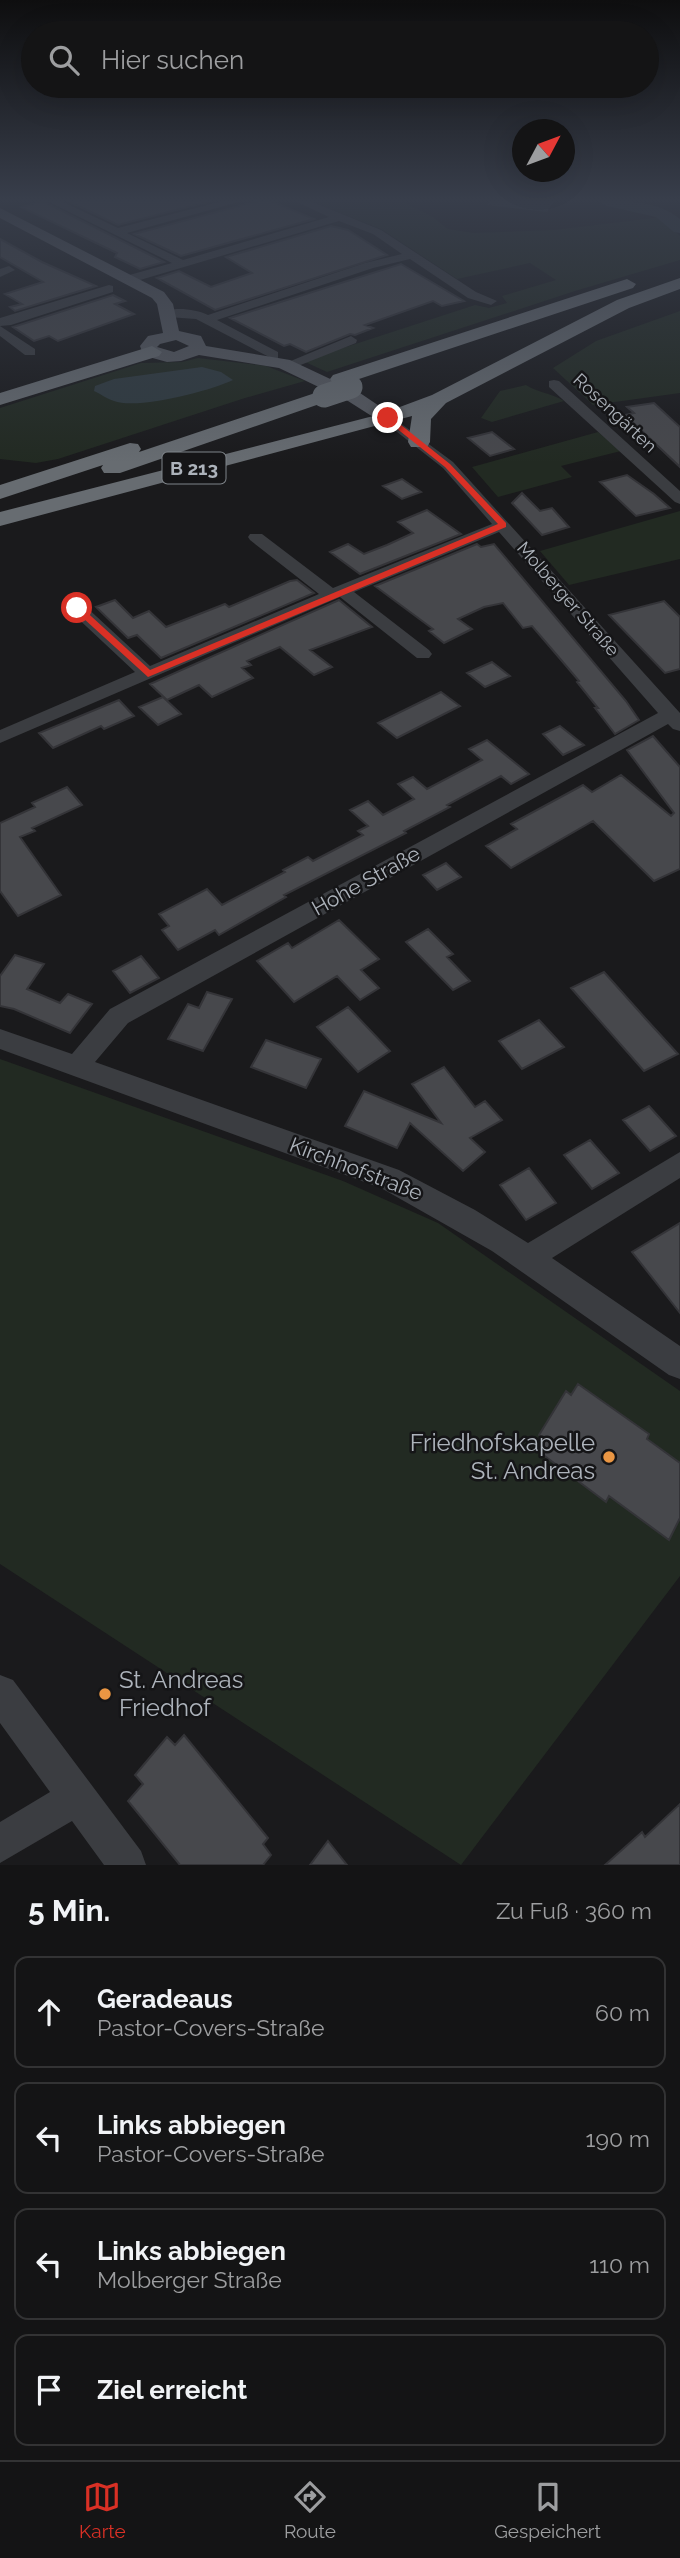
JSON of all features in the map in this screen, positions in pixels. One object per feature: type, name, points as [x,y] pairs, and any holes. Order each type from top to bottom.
[{"type":"highway","name":"B 213","points":[[0,505],[621,288]]},
{"type":"highway","name":"B 213","points":[[346,382],[654,288]]},
{"type":"highway","name":"B 213","points":[[0,519],[388,418],[439,399],[622,304],[661,288]]},
{"type":"highway","points":[[0,400],[152,352]]},
{"type":"highway","name":"B 213","points":[[10,469],[48,466],[173,434],[318,392]]},
{"type":"highway","name":"B 213","points":[[419,442],[421,418],[439,399]]},
{"type":"highway","name":"B 213","points":[[0,492],[173,434]]},
{"type":"main road","points":[[146,288],[158,295],[168,313],[172,335]]},
{"type":"main road","points":[[172,335],[195,340],[198,343],[196,349],[175,357],[152,352],[148,346],[172,335]]},
{"type":"main road","name":"Molberger Straße","points":[[196,349],[281,360],[355,397],[388,418]]},
{"type":"street","points":[[207,319],[300,288]]},
{"type":"street","points":[[461,288],[472,295],[491,300]]},
{"type":"street","points":[[0,322],[109,289]]},
{"type":"street","name":"Molberger Straße","points":[[168,313],[188,312],[207,319],[281,360]]},
{"type":"street","points":[[0,330],[30,352]]},
{"type":"street","points":[[281,360],[351,340]]},
{"type":"street","name":"Rosengärten","points":[[554,384],[680,499]]},
{"type":"street","name":"Molberger Straße","points":[[388,418],[447,465],[675,720]]},
{"type":"street","points":[[0,737],[503,525]]},
{"type":"street","points":[[256,537],[423,654]]},
{"type":"street","points":[[77,608],[148,674]]},
{"type":"street","name":"Hohe Straße","points":[[77,1066],[119,1016],[675,720]]},
{"type":"street","name":"Kirchhofstraße","points":[[0,1039],[390,1179],[436,1201],[680,1364]]},
{"type":"street","points":[[526,1259],[680,1164]]},
{"type":"street","points":[[0,1693],[127,1865]]},
{"type":"street","points":[[0,1844],[75,1798]]},
{"type":"shaded area","points":[[529,288],[585,288],[327,372],[303,361],[475,305],[489,308],[507,303],[502,296]]},
{"type":"shaded area","points":[[680,311],[680,393],[593,405],[553,368],[596,341]]},
{"type":"shaded area","points":[[198,358],[266,366],[305,381],[58,459],[36,463],[0,459],[0,408],[141,363],[182,362]]},
{"type":"shaded area","points":[[202,367],[221,372],[233,380],[191,394],[139,403],[114,401],[94,391],[95,386],[114,379]]},
{"type":"shaded area","points":[[526,385],[564,401],[492,422],[481,418],[500,391]]},
{"type":"shaded area","points":[[598,432],[621,451],[561,466],[572,477],[498,497],[472,467]]},
{"type":"shaded area","points":[[680,511],[680,559],[569,585],[540,551]]},
{"type":"shaded area","points":[[0,1059],[343,1181],[438,1223],[680,1391],[680,1576],[461,1865],[0,1564]]},
{"type":"building","points":[[24,288],[89,288],[15,311],[10,307],[22,304],[5,294]]},
{"type":"building","points":[[175,288],[284,288],[215,310]]},
{"type":"building","points":[[325,288],[442,288],[464,301],[442,306],[433,301],[365,325],[373,328],[355,335],[350,334],[306,352],[290,344],[284,346],[230,318]]},
{"type":"building","points":[[113,295],[125,301],[115,304],[134,314],[58,341],[49,336],[34,341],[13,327]]},
{"type":"building","points":[[654,403],[680,427],[680,467],[625,415],[634,413],[627,407]]},
{"type":"building","points":[[492,432],[514,449],[490,456],[468,438]]},
{"type":"building","points":[[627,475],[670,508],[636,516],[600,482]]},
{"type":"building","points":[[402,479],[421,492],[402,499],[383,486]]},
{"type":"building","points":[[522,493],[540,511],[552,508],[569,527],[542,535],[512,503]]},
{"type":"building","points":[[427,510],[461,534],[360,574],[330,552],[348,544],[364,554],[387,545],[413,533],[398,522]]},
{"type":"building","points":[[477,544],[481,547],[494,544],[639,720],[615,734],[577,682],[579,681],[556,654],[532,626],[523,628],[503,603],[484,607],[458,619],[472,629],[444,643],[429,631],[433,629],[375,586]]},
{"type":"building","points":[[297,580],[314,593],[161,658],[137,635],[128,638],[96,607],[115,600],[133,618],[149,611],[166,627],[225,604],[229,607]]},
{"type":"building","points":[[339,600],[372,627],[310,650],[332,667],[314,675],[280,647],[247,661],[251,665],[242,668],[253,678],[212,697],[199,685],[167,700],[150,684]]},
{"type":"building","points":[[664,601],[680,617],[680,669],[665,673],[609,615]]},
{"type":"building","points":[[492,662],[510,676],[485,687],[467,673]]},
{"type":"building","points":[[441,692],[460,706],[397,738],[378,723]]},
{"type":"building","points":[[163,697],[181,714],[158,725],[139,707]]},
{"type":"building","points":[[119,700],[134,716],[104,729],[101,726],[53,748],[39,733]]},
{"type":"building","points":[[560,726],[584,745],[563,755],[543,734]]},
{"type":"building","points":[[653,736],[680,767],[680,869],[654,881],[593,821],[511,868],[486,846],[517,829],[511,824],[583,785],[592,792],[621,775],[671,816],[674,813],[627,750]]},
{"type":"building","points":[[487,740],[529,774],[511,784],[501,776],[447,805],[450,807],[404,831],[406,833],[284,895],[286,897],[219,935],[215,930],[178,950],[162,930],[169,926],[159,914],[207,889],[222,905],[308,857],[313,861],[363,835],[358,831],[368,826],[350,810],[368,801],[383,815],[414,799],[398,784],[413,777],[427,789],[482,760],[469,749]]},
{"type":"building","points":[[67,787],[82,805],[32,828],[35,831],[20,837],[61,895],[18,916],[0,891],[0,823],[35,807],[32,803]]},
{"type":"building","points":[[446,863],[461,877],[437,890],[423,875]]},
{"type":"building","points":[[339,920],[379,959],[361,970],[379,988],[360,1000],[337,976],[294,1002],[257,961],[288,943],[292,948]]},
{"type":"building","points":[[428,929],[453,954],[447,957],[470,981],[453,990],[406,942]]},
{"type":"building","points":[[15,955],[44,964],[27,989],[60,1003],[68,994],[92,1004],[70,1033],[14,1009],[0,1006],[0,976]]},
{"type":"building","points":[[141,956],[159,978],[130,993],[113,971]]},
{"type":"building","points":[[604,972],[678,1054],[644,1071],[571,988]]},
{"type":"building","points":[[207,992],[232,999],[203,1051],[168,1039],[188,1004],[199,1008]]},
{"type":"building","points":[[348,1007],[390,1051],[358,1072],[317,1027]]},
{"type":"building","points":[[539,1020],[564,1047],[522,1069],[499,1041]]},
{"type":"building","points":[[266,1040],[321,1059],[306,1088],[251,1067]]},
{"type":"building","points":[[444,1067],[475,1107],[485,1101],[502,1120],[470,1138],[485,1152],[463,1171],[410,1123],[397,1148],[345,1126],[364,1091],[441,1123],[412,1084]]},
{"type":"building","points":[[649,1106],[676,1136],[650,1151],[623,1120]]},
{"type":"building","points":[[590,1140],[619,1173],[592,1189],[564,1155]]},
{"type":"building","points":[[529,1168],[556,1203],[526,1220],[500,1185]]},
{"type":"building","points":[[680,1223],[680,1313],[632,1252]]},
{"type":"building","name":"Friedhofskapelle St. Andreas","points":[[578,1384],[649,1434],[647,1439],[680,1463],[680,1518],[669,1540],[609,1496],[606,1502],[538,1451],[545,1439],[539,1435],[566,1391],[571,1395]]},
{"type":"building","points":[[184,1735],[268,1838],[263,1844],[271,1855],[263,1865],[180,1865],[128,1801],[143,1784],[135,1775],[167,1737],[175,1745]]},
{"type":"building","points":[[680,1804],[680,1865],[605,1865],[642,1832],[645,1837]]},
{"type":"building","points":[[328,1841],[347,1865],[310,1865]]},
{"type":"place","name":"Friedhofskapelle St. Andreas","points":[[609,1457]]},
{"type":"place","name":"St. Andreas Friedhof","points":[[105,1694]]},
{"type":"route","points":[[77,608],[148,674],[503,525],[447,465],[388,418]]}]
